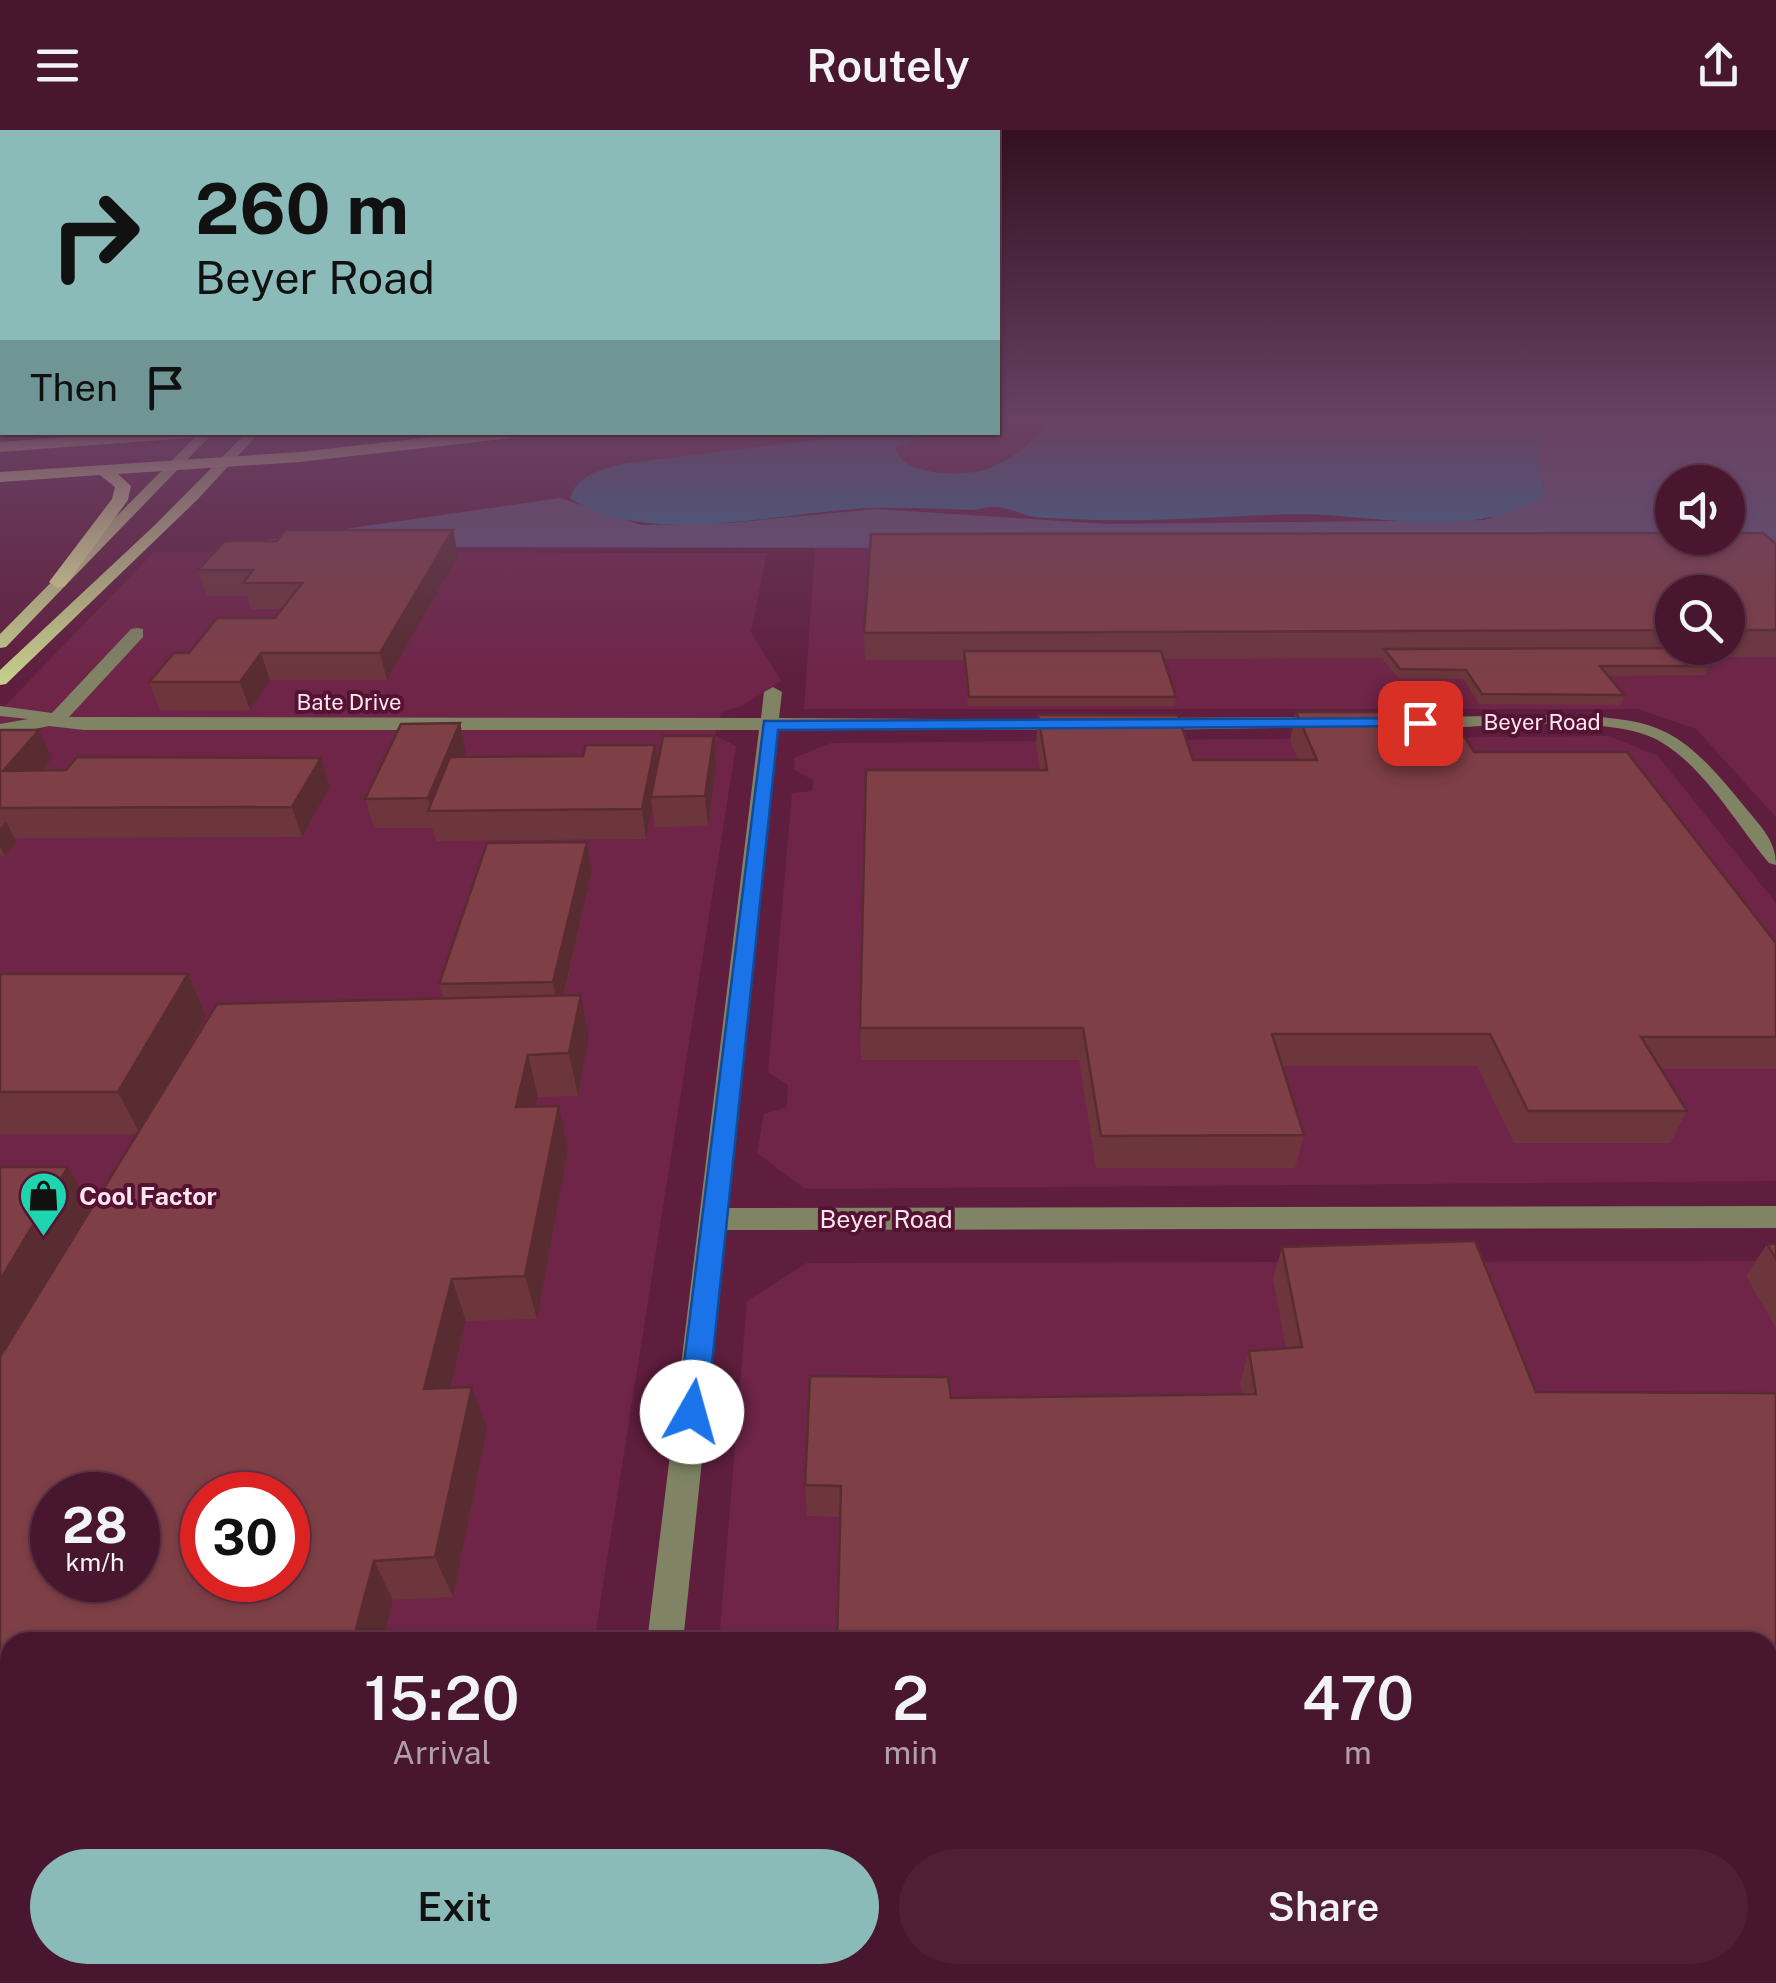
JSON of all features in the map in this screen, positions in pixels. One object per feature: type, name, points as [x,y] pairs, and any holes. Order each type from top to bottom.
[{"type":"highway","points":[[58,582],[116,505]]},
{"type":"main road","points":[[0,643],[134,505]]},
{"type":"main road","points":[[0,680],[185,505]]},
{"type":"street","points":[[51,721],[137,633]]},
{"type":"street","points":[[666,1632],[773,692]]},
{"type":"street","name":"Bate Drive","points":[[0,711],[27,712],[51,721]]},
{"type":"street","name":"Bate Drive","points":[[0,730],[51,721],[770,725]]},
{"type":"street","name":"Beyer Road","points":[[1396,723],[1614,722],[1646,726],[1683,750],[1776,859]]},
{"type":"street","points":[[1137,724],[1336,723]]},
{"type":"street","points":[[770,725],[1097,724]]},
{"type":"street","name":"Beyer Road","points":[[715,1220],[1776,1217]]},
{"type":"shaded area","points":[[508,505],[582,505],[641,525],[729,523],[876,509],[1107,524],[1485,520],[1520,505],[1655,505],[1655,549],[219,547]]},
{"type":"shaded area","points":[[1745,505],[1776,505],[1776,549],[1745,549]]},
{"type":"shaded area","points":[[815,548],[1655,549],[1655,555],[1745,555],[1745,549],[1776,549],[1776,817],[1696,729],[1638,709],[804,709]]},
{"type":"shaded area","points":[[154,552],[767,553],[751,632],[781,681],[742,706],[721,712],[715,735],[736,746],[596,1632],[0,1632],[0,711]]},
{"type":"shaded area","points":[[1609,736],[1658,756],[1776,903],[1776,1181],[805,1189],[757,1153],[764,1114],[787,1107],[788,1085],[768,1072],[792,793],[812,791],[813,780],[795,770],[794,758],[831,743]]},
{"type":"shaded area","points":[[1776,1261],[1776,1632],[720,1632],[747,1301],[807,1263]]},
{"type":"water","points":[[585,505],[1525,505],[1486,518],[1454,522],[1292,514],[1099,520],[1037,517],[995,507],[874,508],[677,525],[637,522]]},
{"type":"building","points":[[285,530],[453,530],[380,653],[261,653],[240,682],[149,682],[174,653],[189,653],[217,618],[275,618],[302,583],[243,583],[253,570],[198,570],[225,541],[277,541]]},
{"type":"building","points":[[1655,533],[1655,555],[1745,555],[1745,533],[1763,533],[1776,544],[1776,630],[1745,630],[1745,575],[1655,575],[1655,630],[864,633],[871,534]]},
{"type":"building","points":[[1655,648],[1655,665],[1709,666],[1600,666],[1624,695],[1482,694],[1466,670],[1400,669],[1384,649]]},
{"type":"building","points":[[964,651],[1161,651],[1176,697],[969,697]]},
{"type":"building","points":[[1296,712],[1449,712],[1474,752],[1627,752],[1776,943],[1776,1037],[1641,1037],[1687,1111],[1528,1111],[1490,1034],[1272,1034],[1304,1135],[1101,1136],[1083,1028],[860,1028],[866,770],[1047,770],[1038,715],[1178,715],[1193,760],[1317,760]]},
{"type":"building","points":[[460,723],[428,798],[365,799],[401,724]]},
{"type":"building","points":[[0,730],[39,730],[3,771],[66,770],[77,757],[321,758],[292,807],[0,808]]},
{"type":"building","points":[[663,736],[714,736],[705,796],[651,797]]},
{"type":"building","points":[[586,745],[655,745],[642,809],[428,811],[450,757],[583,756]]},
{"type":"building","points":[[587,842],[553,982],[439,984],[487,843]]},
{"type":"building","points":[[0,974],[188,974],[118,1092],[0,1092]]},
{"type":"building","points":[[581,995],[569,1053],[528,1055],[516,1107],[559,1106],[525,1276],[452,1279],[424,1389],[472,1387],[435,1557],[374,1561],[356,1629],[398,1632],[0,1632],[0,1357],[217,1004]]},
{"type":"building","points":[[0,1167],[68,1167],[0,1280]]},
{"type":"building","points":[[1475,1241],[1536,1392],[1776,1393],[1776,1632],[837,1632],[841,1486],[805,1485],[810,1376],[948,1377],[951,1398],[1256,1394],[1249,1351],[1302,1347],[1282,1247]]},
{"type":"building","points":[[1767,1244],[1776,1244],[1776,1259]]},
{"type":"place","name":"Cool Factor","points":[[44,1238]]},
{"type":"route","points":[[692,1412],[770,725],[1420,723]]}]
